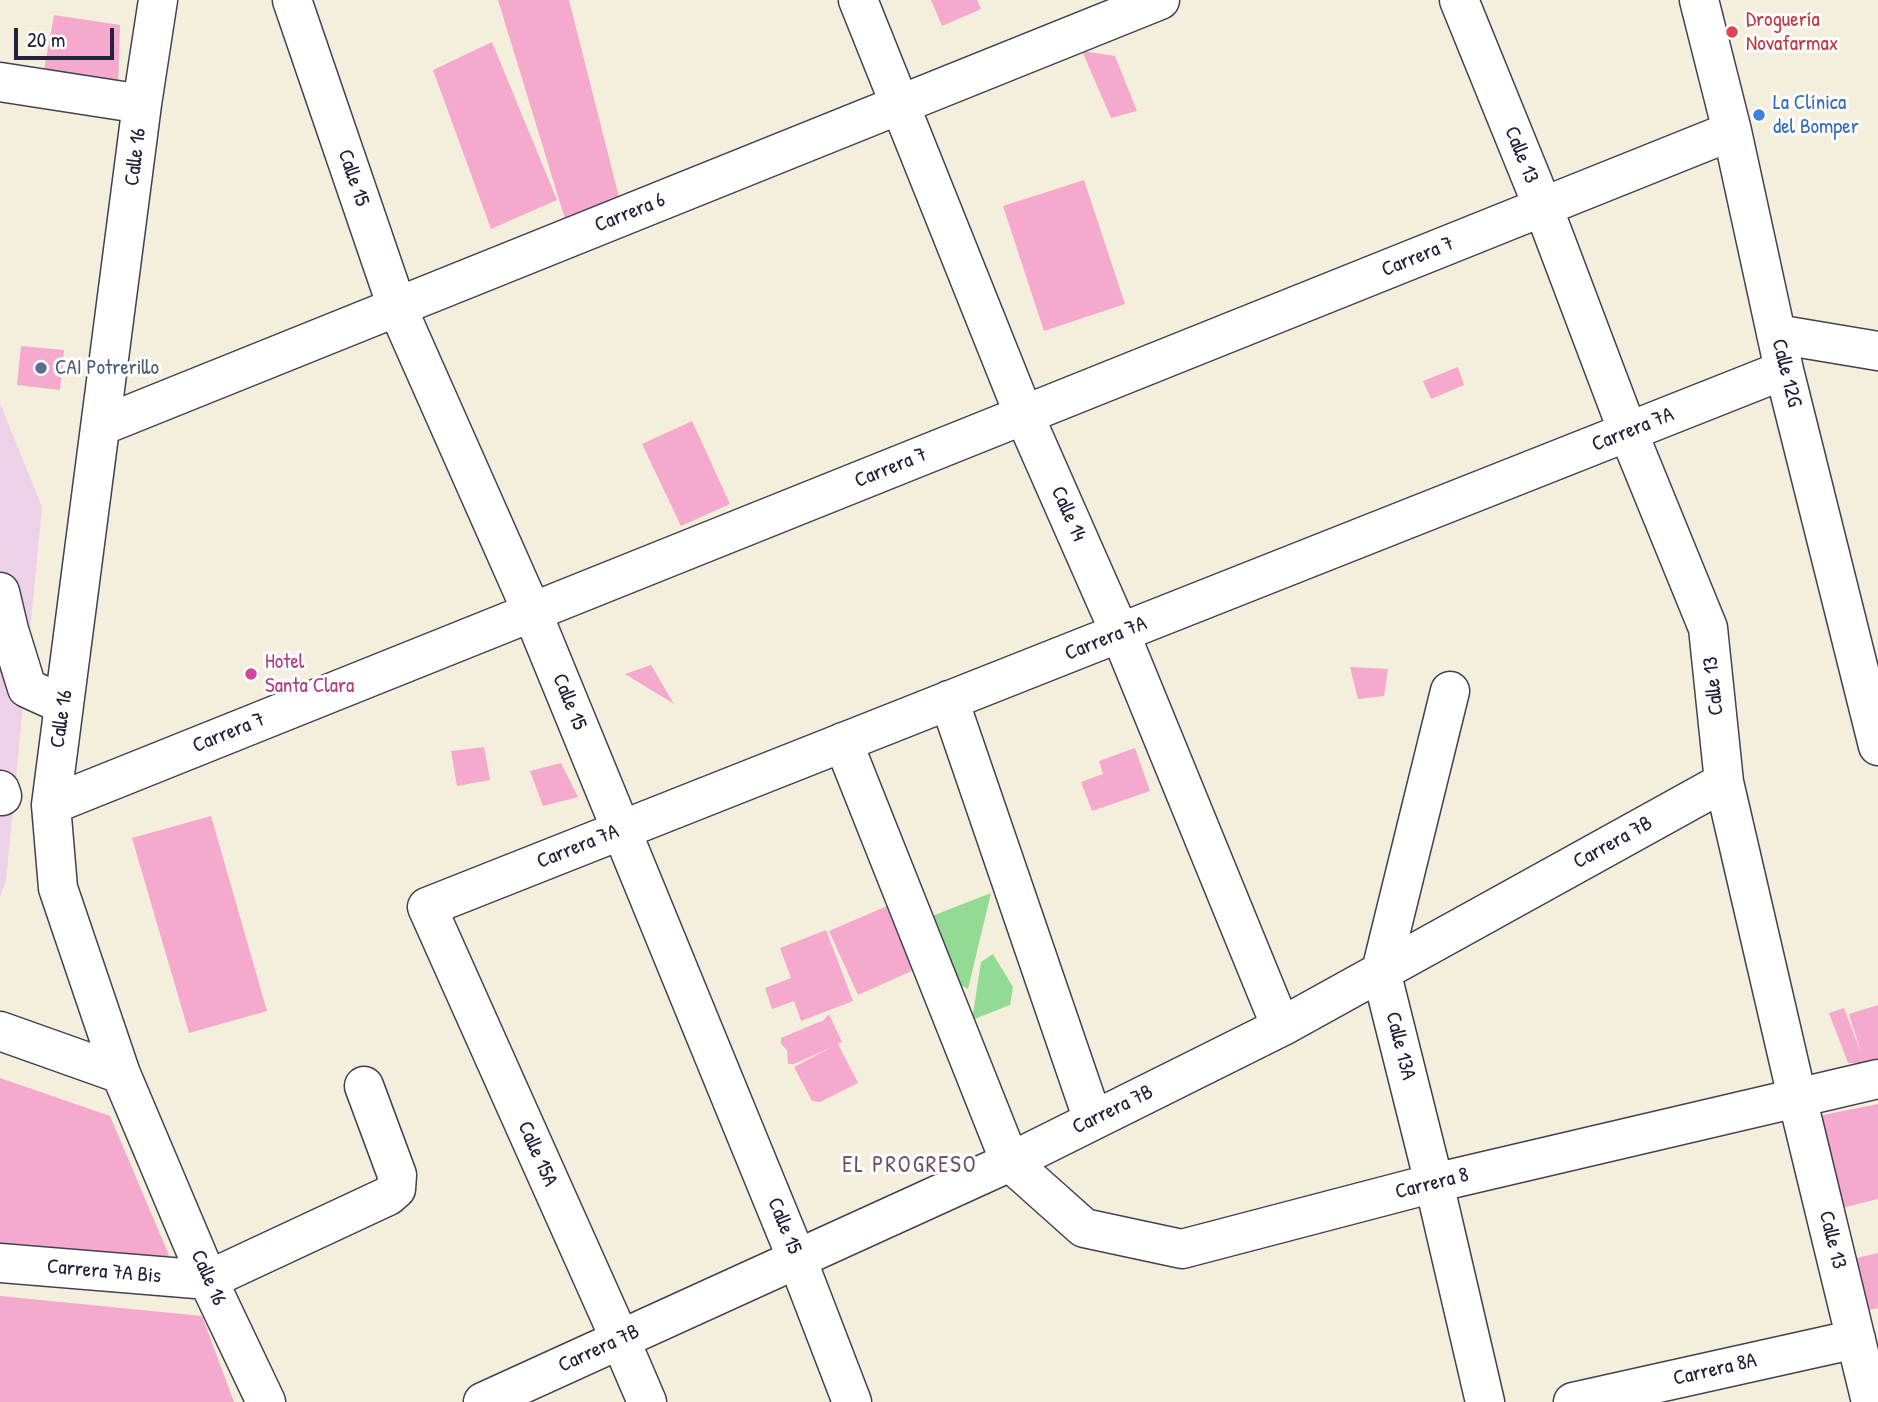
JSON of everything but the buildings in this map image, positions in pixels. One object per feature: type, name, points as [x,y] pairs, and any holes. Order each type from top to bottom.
[{"type":"street","name":"Calle 16","points":[[158,0],[142,104],[51,805],[58,888],[121,1074],[208,1280],[266,1402]]},
{"type":"street","name":"Calle 15","points":[[292,0],[397,307],[532,612],[797,1259],[852,1402]]},
{"type":"street","name":"Calle 14","points":[[859,0],[1024,415],[1120,633],[1281,1027]]},
{"type":"street","name":"Carrera 6","points":[[101,426],[1160,0]]},
{"type":"street","name":"Calle 13","points":[[1459,0],[1543,207],[1628,432],[1708,628],[1724,782],[1871,1402]]},
{"type":"street","name":"Calle 12G","points":[[1699,0],[1732,131],[1780,352],[1878,746]]},
{"type":"street","points":[[0,82],[142,104]]},
{"type":"street","name":"Carrera 7","points":[[51,805],[1732,131]]},
{"type":"street","points":[[1780,352],[1878,351]]},
{"type":"street","name":"Carrera 7A","points":[[427,907],[1628,432],[1780,352]]},
{"type":"street","points":[[0,592],[27,688],[64,705]]},
{"type":"street","name":"Calle 13A","points":[[1450,691],[1381,971],[1485,1402]]},
{"type":"street","points":[[949,700],[1093,1120]]},
{"type":"street","points":[[843,742],[1010,1161]]},
{"type":"street","name":"Carrera 7B","points":[[484,1402],[1010,1161],[1281,1027],[1724,782]]},
{"type":"street","name":"Calle 15A","points":[[427,907],[647,1402]]},
{"type":"street","points":[[0,1031],[121,1074]]},
{"type":"street","name":"Carrera 8","points":[[1010,1161],[1084,1228],[1182,1249],[1434,1183],[1878,1079]]},
{"type":"street","points":[[208,1280],[388,1196],[396,1189],[397,1175],[364,1086]]},
{"type":"street","name":"Carrera 7A Bis","points":[[0,1263],[208,1280]]},
{"type":"street","name":"Carrera 8A","points":[[1573,1402],[1856,1339]]},
{"type":"shaded area","points":[[0,403],[42,507],[6,881],[0,897]]},
{"type":"green space","points":[[991,893],[968,989],[957,983],[927,918]]},
{"type":"green space","points":[[993,954],[1013,987],[1010,1005],[972,1020],[981,962]]},
{"type":"place","name":"Droguería Novafarmax","points":[[1732,32]]},
{"type":"place","name":"La Clínica del Bomper","points":[[1759,115]]},
{"type":"place","name":"CAI Potrerillo","points":[[41,368]]},
{"type":"place","name":"Hotel Santa Clara","points":[[251,674]]},
{"type":"district","name":"EL PROGRESO","points":[[910,1166]]}]
